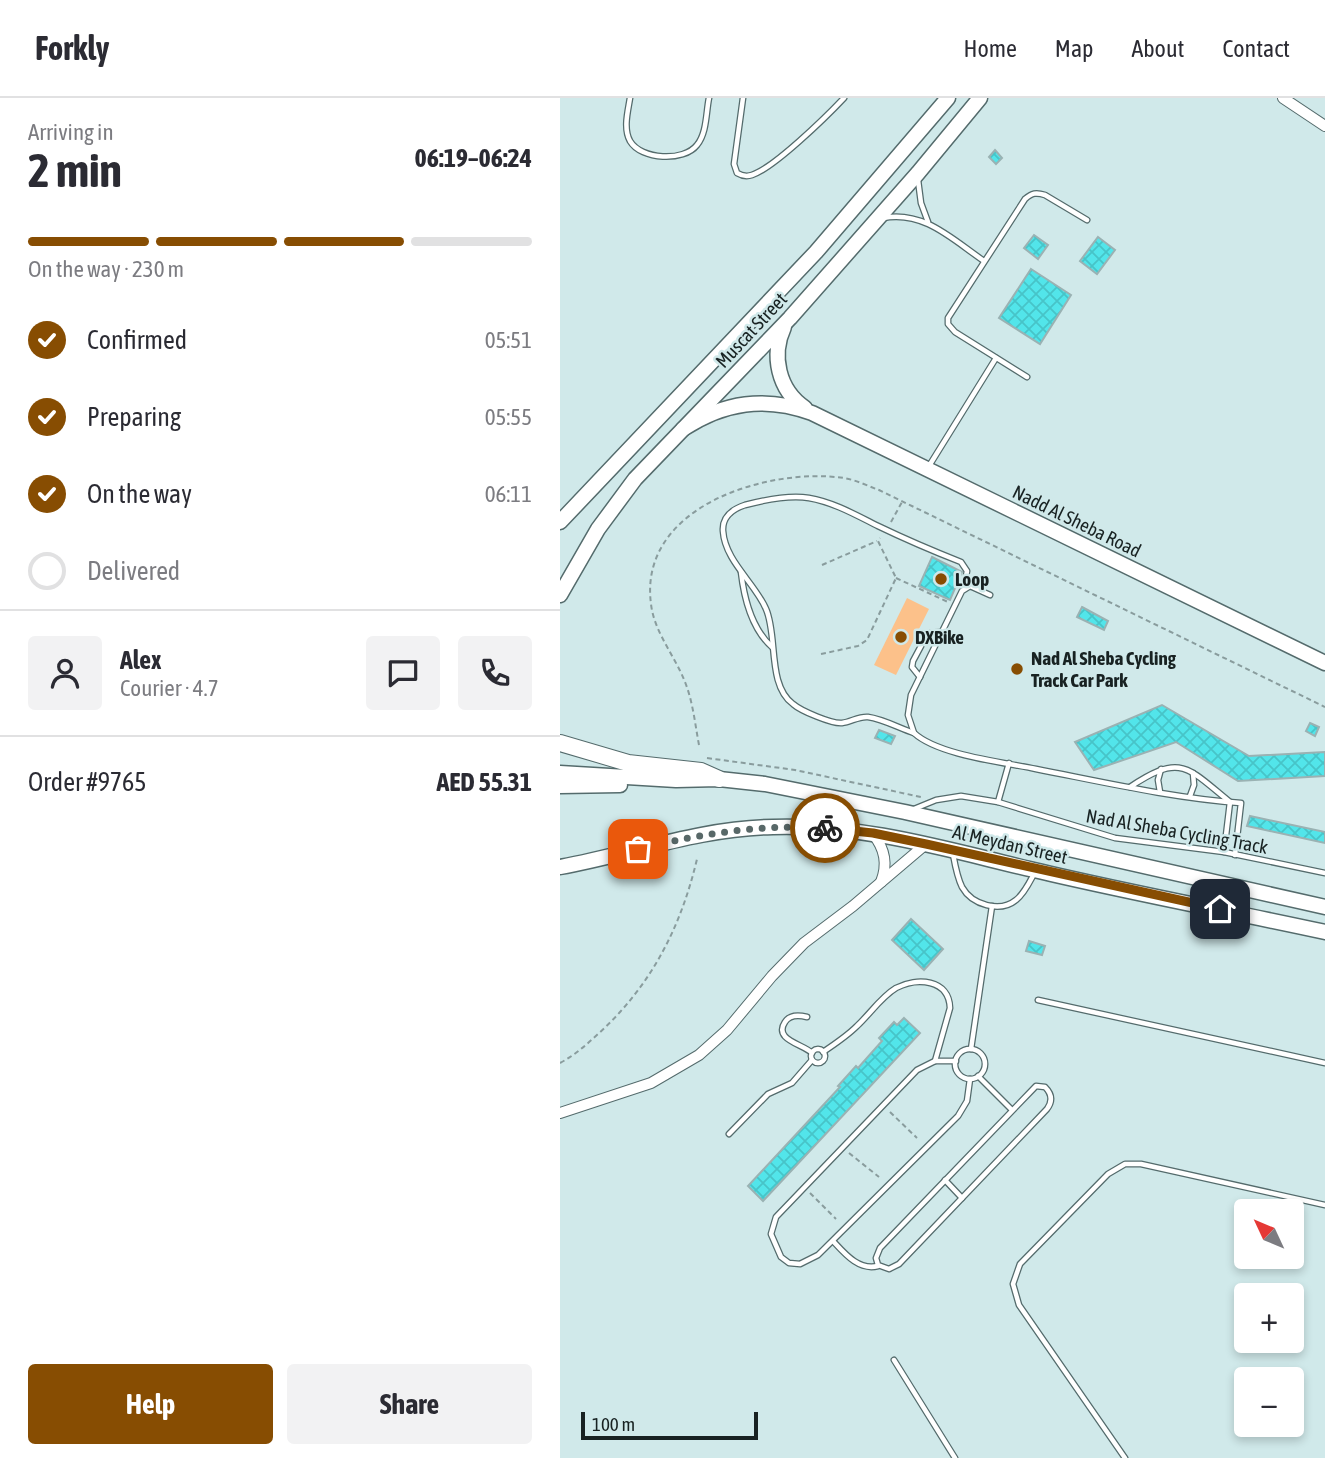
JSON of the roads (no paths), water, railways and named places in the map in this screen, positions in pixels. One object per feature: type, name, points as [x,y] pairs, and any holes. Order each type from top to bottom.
[{"type":"main road","points":[[560,743],[628,763],[701,771],[719,779]]},
{"type":"street","name":"Muscat Street","points":[[560,522],[816,252],[948,98]]},
{"type":"street","name":"Muscat Street","points":[[560,595],[614,505],[635,479],[790,318],[980,98]]},
{"type":"street","points":[[1283,98],[1325,126]]},
{"type":"street","name":"Nadd Al Sheba Road","points":[[790,318],[778,343],[779,370],[791,395],[812,413]]},
{"type":"street","name":"Nadd Al Sheba Road","points":[[683,429],[717,410],[755,402],[793,406],[1325,663]]},
{"type":"street","name":"Al Meydan Street","points":[[560,773],[676,780],[719,779],[765,784],[905,812],[1325,908]]},
{"type":"street","points":[[560,786],[667,784],[676,780]]},
{"type":"street","name":"Al Meydan Street","points":[[560,867],[685,838],[737,829],[805,826],[873,833],[1325,932]]},
{"type":"street","points":[[873,833],[885,856],[885,870],[881,882]]},
{"type":"street","points":[[560,1113],[651,1083],[699,1055],[727,1030],[787,959],[926,844]]},
{"type":"lane","points":[[630,98],[627,131],[633,145],[645,153],[683,155],[690,152],[700,140],[709,98]]},
{"type":"lane","points":[[743,98],[734,160],[737,173],[746,176],[758,173],[791,147],[844,98]]},
{"type":"lane","points":[[918,173],[919,193],[929,223]]},
{"type":"lane","points":[[1027,377],[955,332],[948,324],[951,313],[1030,194],[1045,195],[1087,220]]},
{"type":"lane","points":[[877,219],[903,216],[929,223],[984,261]]},
{"type":"lane","points":[[927,469],[996,358]]},
{"type":"lane","points":[[914,733],[908,705],[964,588],[967,571],[964,565],[834,505],[816,500],[797,498],[760,502],[737,508],[727,515],[723,533],[730,552],[756,589],[767,611],[781,689],[795,706],[833,722],[842,723],[869,717],[914,733],[936,746],[1009,763],[1129,788],[1241,803],[1235,855]]},
{"type":"lane","points":[[741,571],[755,625],[772,647]]},
{"type":"lane","points":[[964,588],[974,586],[990,595]]},
{"type":"lane","points":[[920,677],[912,667],[913,661],[928,633],[942,632]]},
{"type":"lane","points":[[998,802],[1009,763]]},
{"type":"lane","points":[[1129,788],[1161,769],[1178,766],[1193,773],[1230,802]]},
{"type":"lane","points":[[1160,792],[1158,780],[1161,769]]},
{"type":"lane","points":[[1190,796],[1194,785],[1193,773]]},
{"type":"lane","name":"Nad Al Sheba Cycling Track","points":[[905,812],[936,800],[961,796],[998,802],[1115,838],[1224,852],[1325,873]]},
{"type":"lane","points":[[1224,852],[1230,802]]},
{"type":"lane","points":[[952,850],[960,881],[967,893],[978,902],[992,906],[1007,906],[1014,902],[1025,890],[1036,870]]},
{"type":"lane","points":[[971,1049],[992,906]]},
{"type":"lane","points":[[823,1052],[856,1027],[890,992],[904,985],[925,982],[938,985],[950,1001],[935,1061]]},
{"type":"lane","points":[[1038,1000],[1325,1063]]},
{"type":"lane","points":[[807,1017],[788,1018],[783,1025],[783,1032],[788,1040],[802,1045],[812,1053]]},
{"type":"lane","points":[[971,1049],[981,1053],[985,1062],[983,1072],[970,1079],[957,1071],[956,1061],[961,1052],[971,1049]]},
{"type":"lane","points":[[812,1053],[816,1050],[823,1052]]},
{"type":"lane","points":[[812,1060],[822,1062],[823,1052]]},
{"type":"lane","points":[[729,1134],[768,1094],[792,1083],[812,1060],[812,1053]]},
{"type":"lane","points":[[956,1061],[935,1061],[917,1070],[773,1222],[771,1234],[778,1253],[785,1261],[800,1264],[812,1259],[833,1241],[958,1116],[969,1096],[970,1079]]},
{"type":"lane","points":[[978,1076],[1012,1110]]},
{"type":"lane","points":[[833,1241],[861,1266],[870,1268],[878,1265],[886,1269],[896,1266],[1049,1105],[1050,1093],[1045,1087],[1036,1086],[877,1251],[878,1265]]},
{"type":"lane","points":[[1125,1458],[1018,1305],[1013,1284],[1020,1264],[1108,1174],[1125,1164],[1140,1164],[1325,1205]]},
{"type":"lane","points":[[945,1180],[962,1198]]},
{"type":"lane","points":[[894,1360],[955,1458]]},
{"type":"place","name":"Loop","points":[[941,579]]},
{"type":"place","name":"DXBike","points":[[901,637]]},
{"type":"place","name":"Nad Al Sheba Cycling Track Car Park","points":[[1017,669]]}]
